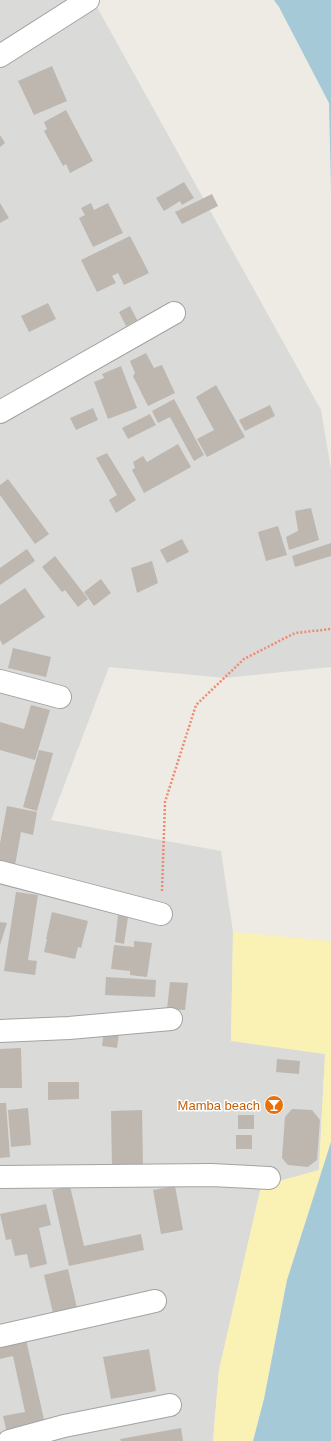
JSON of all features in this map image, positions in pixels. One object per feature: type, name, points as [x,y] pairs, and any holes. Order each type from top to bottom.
[{"type":"street","points":[[0,56],[88,0]]},
{"type":"street","points":[[0,412],[174,313]]},
{"type":"street","points":[[0,681],[60,697]]},
{"type":"street","points":[[0,872],[161,914]]},
{"type":"street","points":[[0,1031],[68,1028],[171,1019]]},
{"type":"street","points":[[0,1177],[211,1175],[269,1178]]},
{"type":"street","points":[[0,1336],[154,1301]]},
{"type":"street","points":[[9,1441],[64,1426],[170,1405]]},
{"type":"path","points":[[161,914],[165,802],[196,705],[244,659],[295,633],[331,629]]},
{"type":"shaded area","points":[[0,0],[93,0],[321,410],[331,469],[331,667],[225,678],[109,667],[51,820],[221,851],[233,932],[231,1040],[325,1054],[319,1170],[261,1187],[219,1370],[213,1441],[0,1441]]},
{"type":"sand","points":[[233,932],[331,941],[331,1142],[287,1280],[264,1399],[253,1441],[213,1441],[219,1370],[261,1186],[319,1170],[325,1054],[231,1041]]},
{"type":"water","points":[[274,0],[331,0],[331,189],[329,103]]},
{"type":"water","points":[[331,1142],[331,1441],[253,1441],[264,1399],[287,1280]]},
{"type":"building","points":[[52,66],[67,101],[34,115],[18,81]]},
{"type":"building","points":[[66,110],[93,161],[70,173],[66,164],[63,166],[44,131],[47,129],[44,122]]},
{"type":"building","points":[[0,135],[5,143],[0,147]]},
{"type":"building","points":[[184,182],[194,198],[182,205],[180,201],[164,211],[156,198]]},
{"type":"building","points":[[212,194],[218,206],[182,224],[175,212]]},
{"type":"building","points":[[0,203],[9,218],[0,223]]},
{"type":"building","points":[[91,203],[94,210],[108,203],[123,233],[93,247],[79,218],[85,215],[81,208]]},
{"type":"building","points":[[130,236],[149,273],[124,285],[118,273],[112,276],[116,283],[97,292],[81,260]]},
{"type":"building","points":[[48,303],[56,319],[29,332],[21,316]]},
{"type":"building","points":[[130,306],[137,320],[126,326],[119,312]]},
{"type":"building","points":[[146,353],[154,368],[162,365],[175,393],[148,406],[133,376],[135,373],[130,361]]},
{"type":"building","points":[[121,366],[137,408],[108,419],[94,382],[104,378],[102,374]]},
{"type":"building","points":[[216,385],[245,437],[207,457],[197,439],[214,430],[196,397]]},
{"type":"building","points":[[174,399],[204,455],[194,461],[170,417],[158,423],[152,411]]},
{"type":"building","points":[[270,405],[275,416],[245,431],[239,420]]},
{"type":"building","points":[[93,408],[98,420],[76,430],[70,418]]},
{"type":"building","points":[[150,414],[156,425],[128,439],[122,428]]},
{"type":"building","points":[[178,444],[191,467],[144,493],[132,470],[135,468],[133,462],[143,456],[147,462]]},
{"type":"building","points":[[107,453],[136,500],[116,513],[109,500],[117,495],[96,458]]},
{"type":"building","points":[[8,479],[49,534],[35,544],[0,495],[0,485]]},
{"type":"building","points":[[311,508],[319,540],[289,550],[286,537],[298,531],[295,511]]},
{"type":"building","points":[[278,526],[287,555],[266,561],[258,532]]},
{"type":"building","points":[[182,539],[189,552],[167,563],[160,550]]},
{"type":"building","points":[[331,543],[331,556],[295,567],[292,556]]},
{"type":"building","points":[[27,549],[35,561],[0,585],[0,568]]},
{"type":"building","points":[[55,556],[88,599],[78,607],[65,590],[62,592],[42,567]]},
{"type":"building","points":[[152,561],[158,583],[137,593],[131,568]]},
{"type":"building","points":[[101,579],[111,593],[94,606],[84,592]]},
{"type":"building","points":[[25,588],[45,617],[3,645],[0,640],[0,605]]},
{"type":"building","points":[[13,648],[51,657],[46,677],[8,668]]},
{"type":"building","points":[[31,705],[50,710],[35,760],[0,750],[0,722],[24,729]]},
{"type":"building","points":[[39,750],[53,753],[37,811],[23,807]]},
{"type":"building","points":[[7,806],[37,812],[33,835],[21,832],[14,871],[0,868],[0,843]]},
{"type":"building","points":[[16,892],[38,895],[28,960],[37,961],[35,975],[4,971]]},
{"type":"building","points":[[52,912],[88,921],[81,948],[78,947],[75,959],[44,952]]},
{"type":"building","points":[[118,915],[128,917],[124,944],[115,942]]},
{"type":"building","points":[[0,922],[7,923],[0,945]]},
{"type":"building","points":[[134,941],[152,943],[147,977],[130,975],[130,971],[111,969],[114,945],[134,947]]},
{"type":"building","points":[[106,977],[156,980],[155,997],[105,995]]},
{"type":"building","points":[[170,982],[188,983],[185,1010],[167,1009]]},
{"type":"building","points":[[104,1031],[119,1033],[117,1048],[102,1046]]},
{"type":"building","points":[[21,1048],[22,1088],[0,1088],[0,1049]]},
{"type":"building","points":[[277,1059],[300,1061],[299,1074],[276,1072]]},
{"type":"building","points":[[48,1082],[79,1082],[79,1099],[48,1100]]},
{"type":"building","points":[[0,1103],[6,1103],[10,1157],[0,1158]]},
{"type":"building","points":[[28,1108],[31,1145],[11,1147],[8,1110]]},
{"type":"building","points":[[292,1109],[312,1110],[320,1120],[317,1160],[308,1167],[288,1165],[282,1158],[285,1117]]},
{"type":"building","points":[[142,1110],[143,1167],[112,1167],[111,1111]]},
{"type":"building","points":[[238,1115],[254,1115],[254,1129],[238,1129]]},
{"type":"building","points":[[236,1135],[252,1135],[252,1149],[236,1149]]},
{"type":"building","points":[[70,1186],[84,1246],[141,1234],[144,1250],[69,1266],[52,1190]]},
{"type":"building","points":[[175,1186],[183,1230],[161,1234],[153,1190]]},
{"type":"building","points":[[46,1204],[51,1225],[39,1228],[47,1264],[30,1268],[27,1254],[15,1256],[11,1239],[6,1240],[0,1214]]},
{"type":"building","points":[[68,1269],[77,1308],[53,1313],[44,1275]]},
{"type":"building","points":[[25,1335],[45,1424],[7,1433],[3,1416],[25,1412],[13,1356],[0,1359],[0,1340]]},
{"type":"building","points":[[149,1349],[156,1391],[111,1399],[103,1357]]},
{"type":"building","points":[[181,1428],[183,1441],[121,1441],[120,1439]]},
{"type":"place","name":"Mamba beach","points":[[274,1105]]}]
